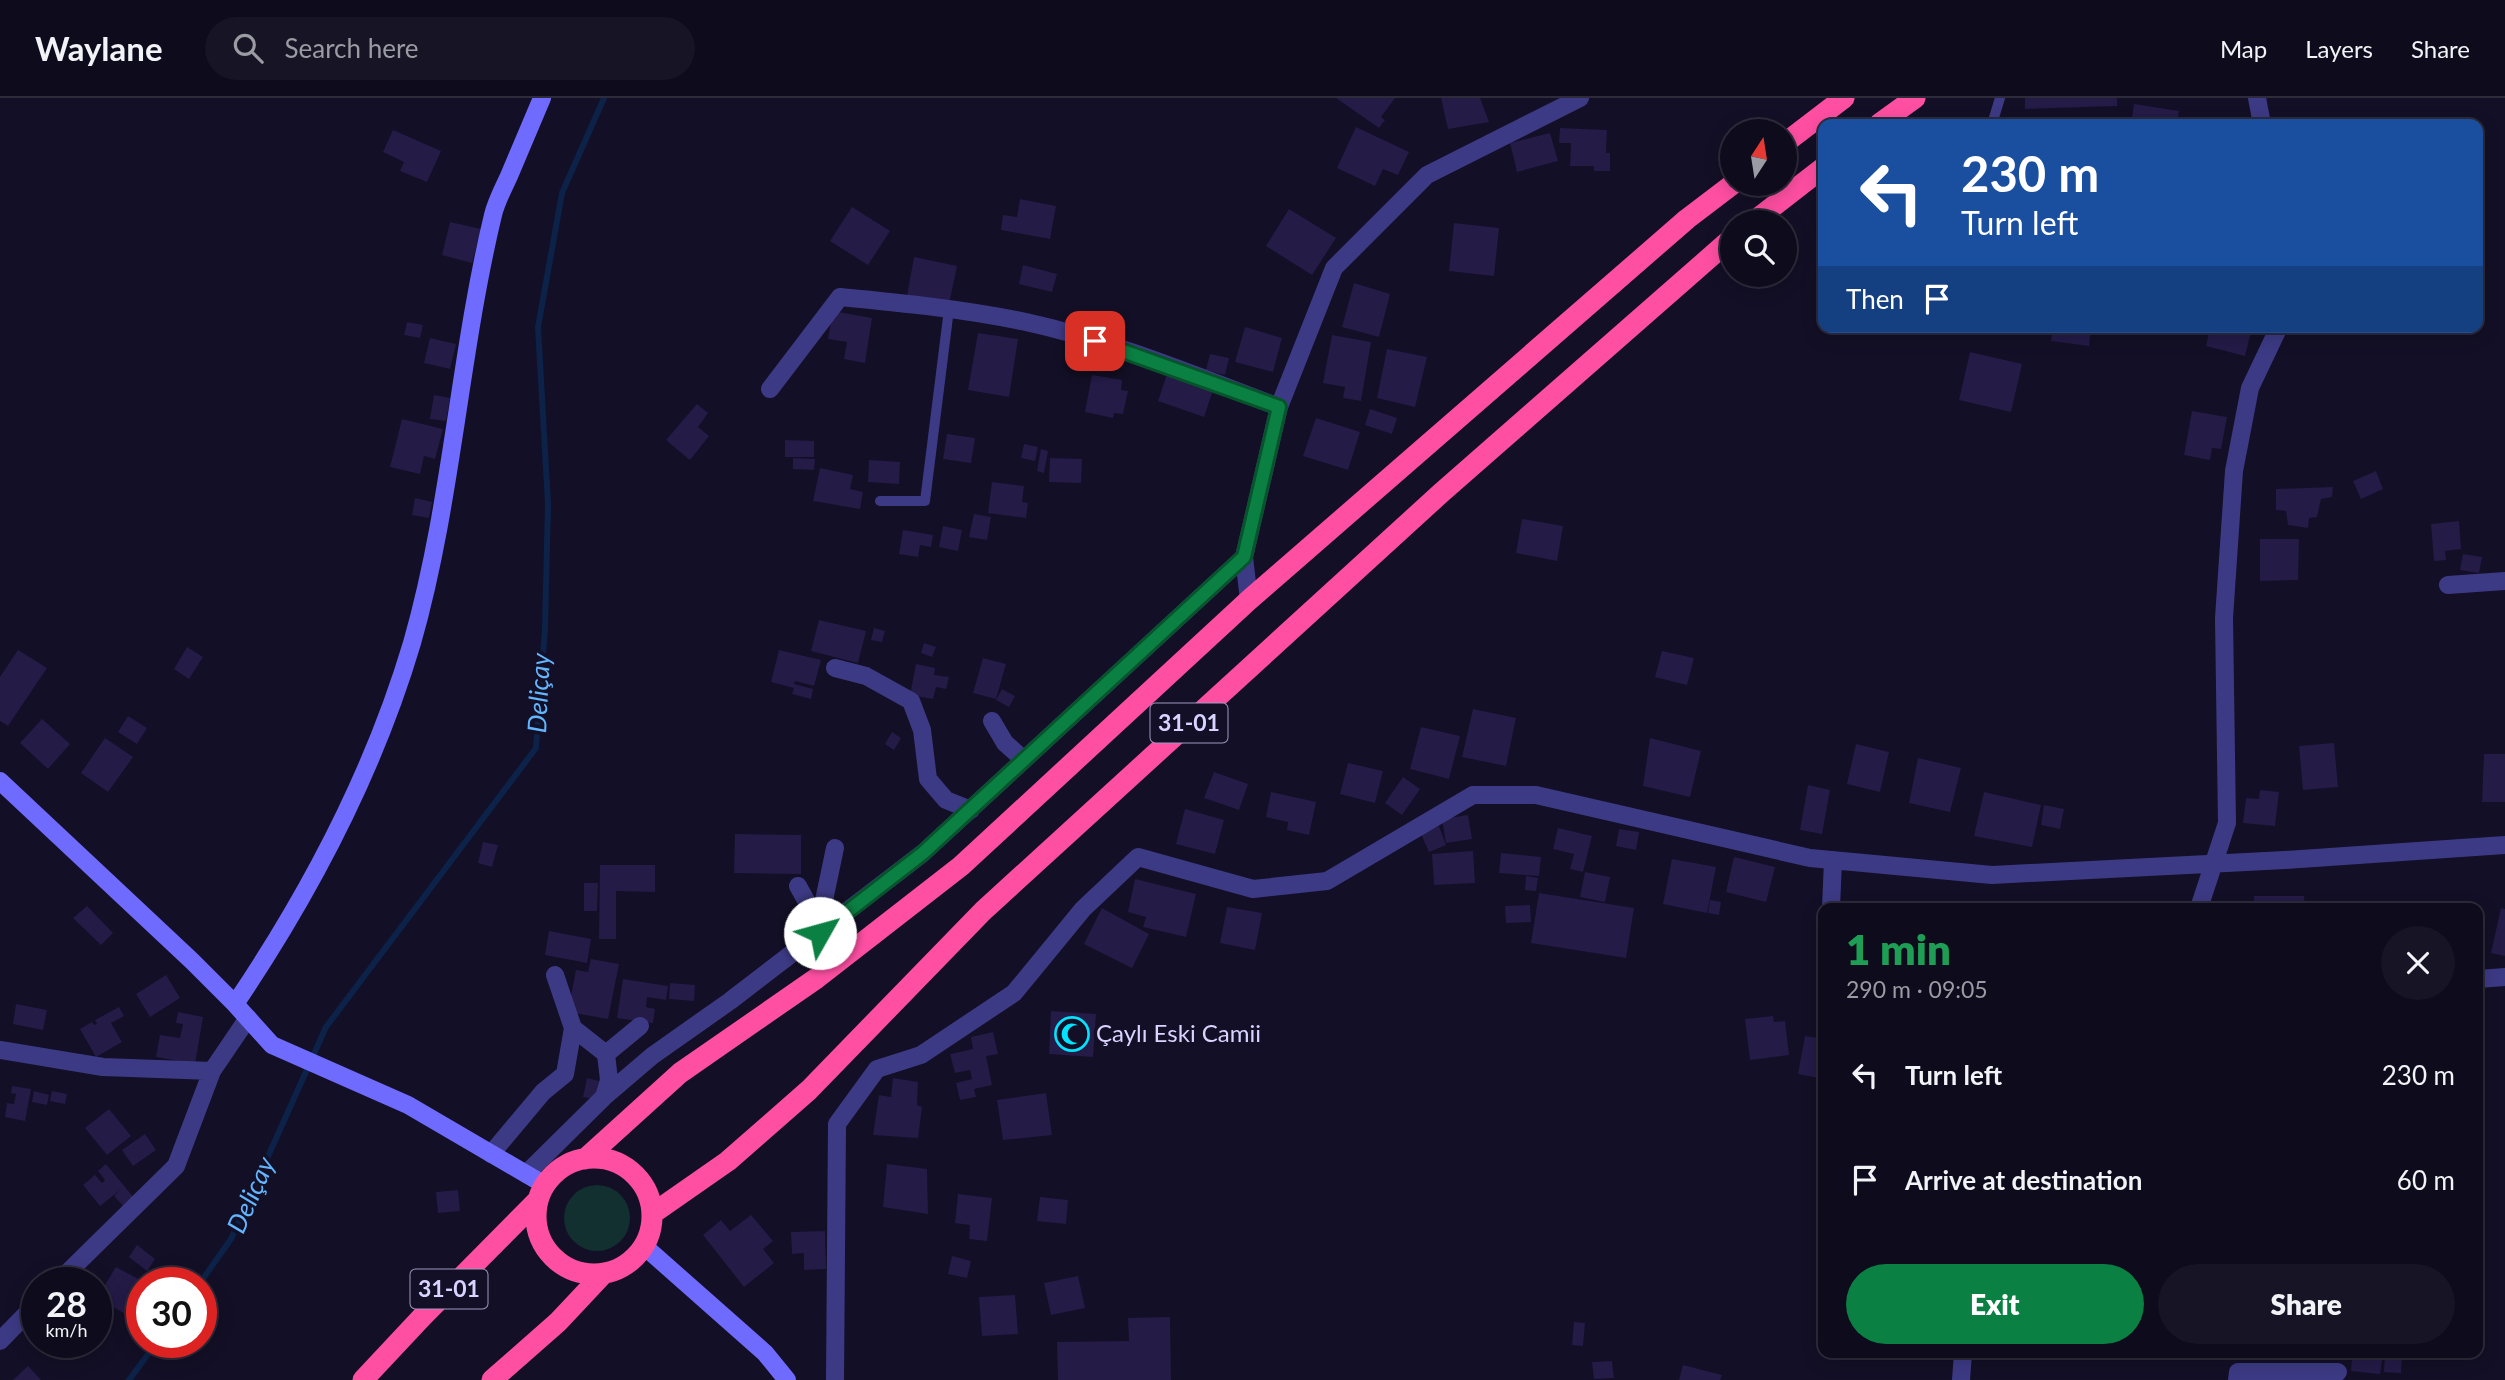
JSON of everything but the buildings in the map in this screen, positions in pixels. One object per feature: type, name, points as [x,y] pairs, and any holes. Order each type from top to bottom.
[{"type":"highway","points":[[1797,134],[1844,98]]},
{"type":"highway","points":[[1886,119],[1915,98]]},
{"type":"highway","points":[[1768,210],[1818,172]]},
{"type":"highway","name":"31-01","points":[[585,1158],[680,1073],[817,978],[961,866],[1249,600],[1687,219],[1720,193]]},
{"type":"highway","name":"31-01","points":[[652,1214],[728,1161],[809,1090],[983,911],[1441,493],[1720,249]]},
{"type":"highway","points":[[585,1158],[601,1158],[631,1171],[643,1183],[650,1198],[652,1214],[650,1231],[644,1246],[620,1268],[604,1273],[571,1269],[552,1254],[539,1233],[536,1217],[542,1193],[555,1173],[569,1163],[585,1158]]},
{"type":"highway","name":"31-01","points":[[363,1380],[542,1193]]},
{"type":"highway","points":[[492,1380],[558,1322],[604,1273]]},
{"type":"street","points":[[235,1004],[284,927],[349,805],[380,736],[412,642],[439,524],[467,349],[493,212],[542,98]]},
{"type":"street","points":[[1249,600],[1244,557],[1279,407],[1334,268],[1427,175],[1580,98]]},
{"type":"street","points":[[2257,98],[2261,119]]},
{"type":"street","points":[[770,389],[840,297],[949,309],[1027,322],[1117,347],[1279,407]]},
{"type":"street","points":[[2200,903],[2211,864],[2227,823],[2224,618],[2234,471],[2250,388],[2276,333]]},
{"type":"street","points":[[526,1174],[604,1097],[652,1055],[923,853],[1244,557]]},
{"type":"street","points":[[2448,585],[2505,580]]},
{"type":"street","points":[[835,668],[866,676],[911,701],[922,730],[928,779],[946,800],[971,810]]},
{"type":"street","points":[[992,721],[1005,743],[1024,760]]},
{"type":"street","points":[[0,781],[235,1004],[272,1045],[408,1105],[526,1174],[542,1193]]},
{"type":"street","points":[[835,1380],[837,1124],[877,1069],[921,1055],[1014,993],[1083,909],[1138,857],[1253,889],[1327,881],[1472,795],[1536,795],[1810,858],[1992,875],[2505,845]]},
{"type":"street","points":[[819,928],[835,848]]},
{"type":"street","points":[[1831,903],[1833,860]]},
{"type":"street","points":[[799,886],[819,928]]},
{"type":"street","points":[[491,1154],[542,1093],[565,1074],[573,1028],[555,975]]},
{"type":"street","points":[[2483,979],[2505,977]]},
{"type":"street","points":[[73,1267],[176,1166],[212,1071],[248,1018]]},
{"type":"street","points":[[606,1054],[640,1026]]},
{"type":"street","points":[[573,1028],[606,1054],[609,1080],[604,1097]]},
{"type":"street","points":[[0,1050],[103,1067],[212,1071]]},
{"type":"street","points":[[644,1246],[765,1353],[787,1380]]},
{"type":"street","points":[[0,1341],[21,1319]]},
{"type":"street","points":[[1961,1380],[1963,1358]]},
{"type":"street","points":[[2237,1380],[2238,1372],[2338,1372]]},
{"type":"lane","points":[[1994,119],[2000,98]]},
{"type":"lane","points":[[880,501],[925,501],[949,309]]},
{"type":"green space","points":[[597,1185],[620,1195],[630,1218],[620,1241],[597,1251],[574,1241],[564,1218],[574,1195]]},
{"type":"waterway","name":"Deliçay","points":[[211,1267],[231,1239],[326,1027],[536,748],[545,628],[548,504],[538,327],[562,193],[604,98]]},
{"type":"waterway","name":"Deliçay","points":[[129,1380],[145,1358]]},
{"type":"place","name":"Çaylı Eski Camii","points":[[1072,1034]]},
{"type":"route","points":[[820,933],[923,853],[1244,557],[1279,407],[1095,341]]}]
